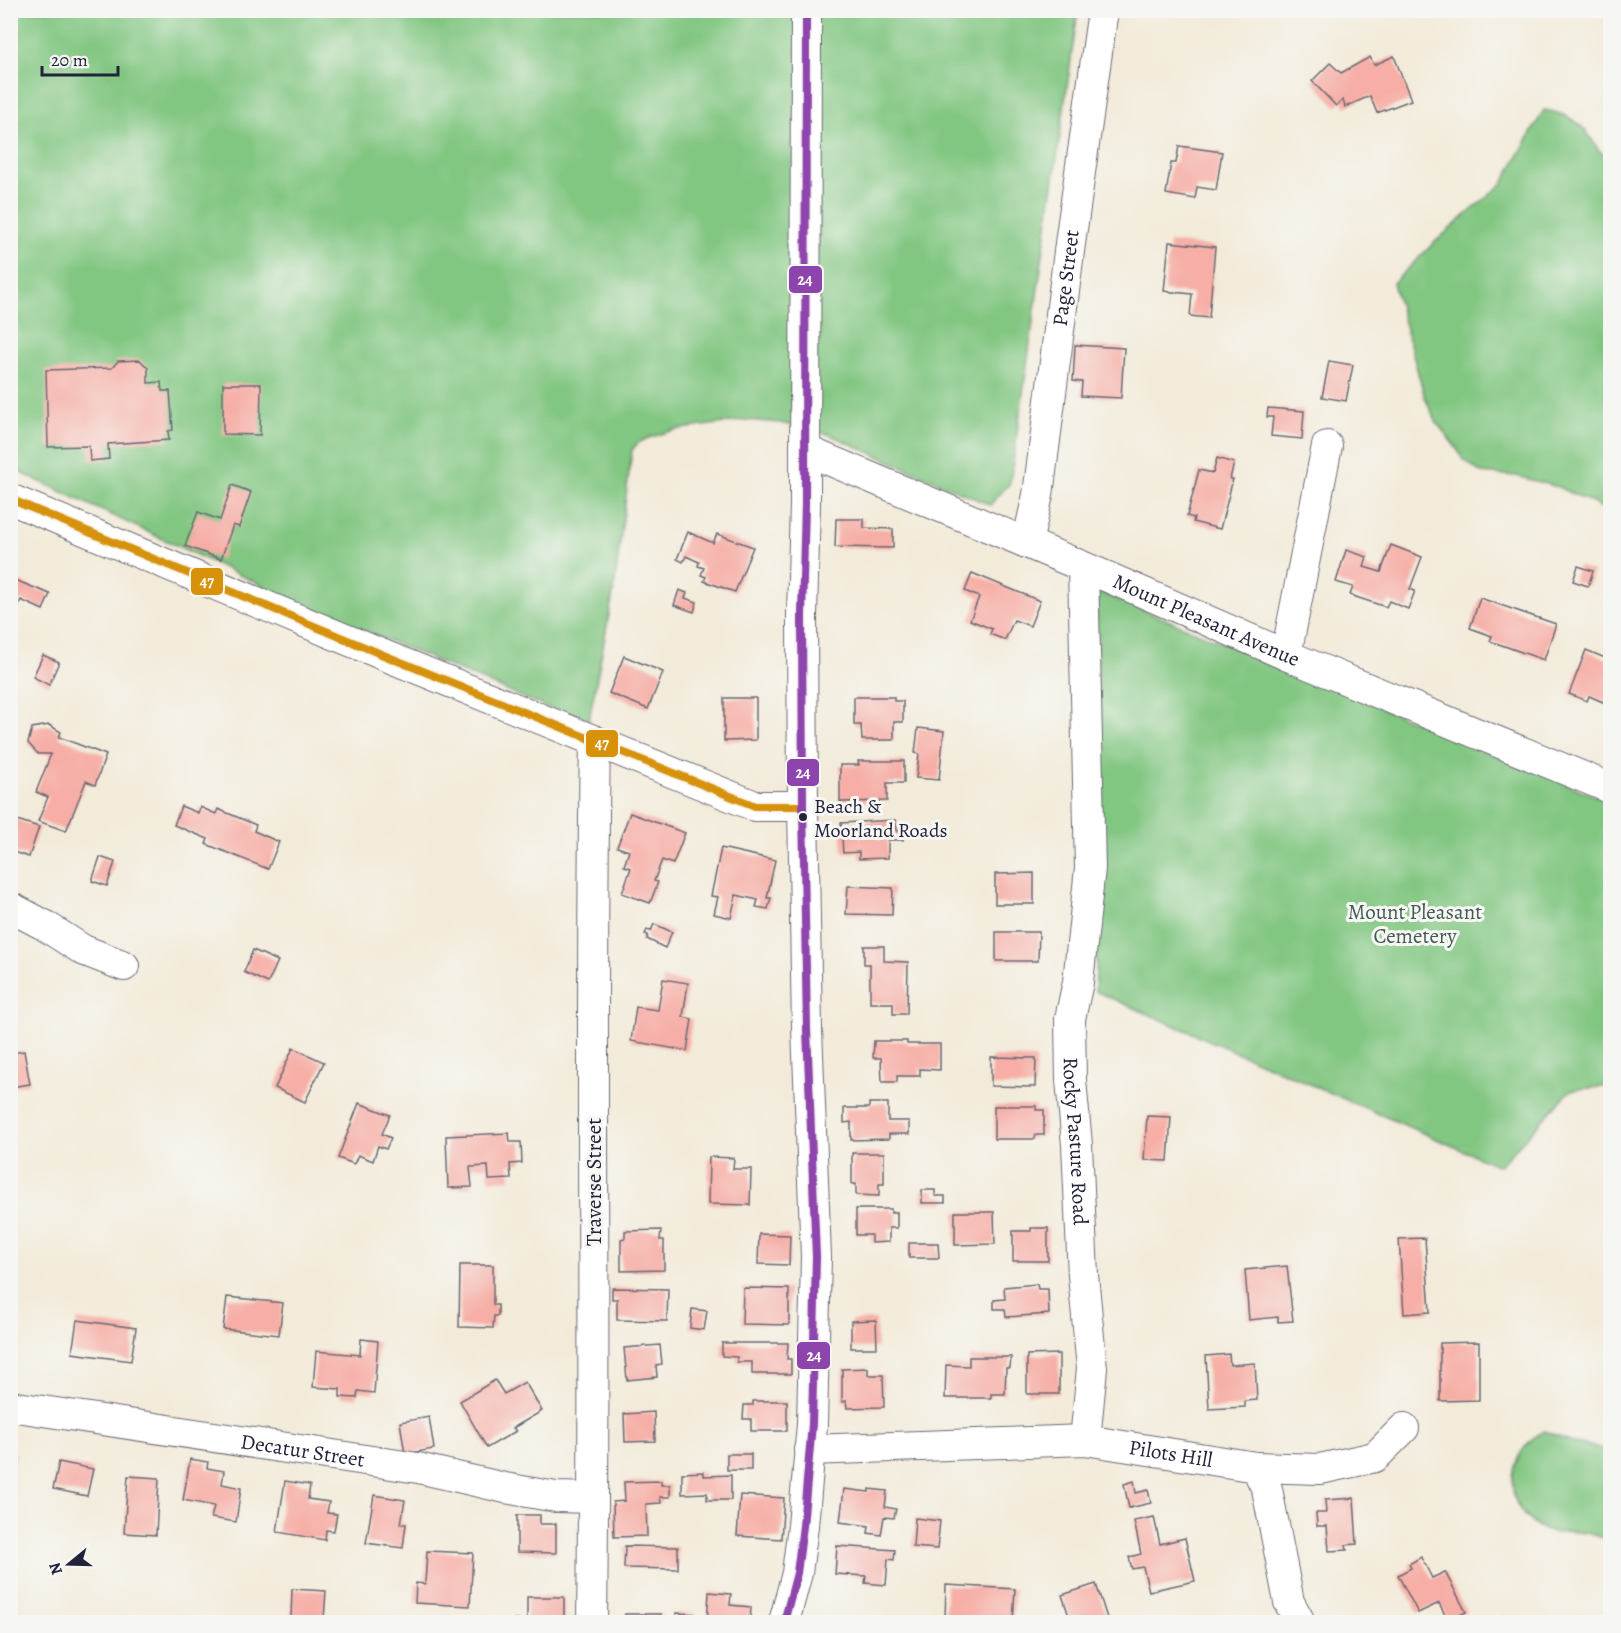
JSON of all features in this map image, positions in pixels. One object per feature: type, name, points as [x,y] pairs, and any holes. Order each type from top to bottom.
[{"type":"street","points":[[784,1623],[797,1573],[812,1424],[816,1257],[807,1029],[803,806],[806,10]]},
{"type":"street","name":"Page Street","points":[[1027,543],[1038,495],[1103,10]]},
{"type":"street","points":[[1286,655],[1327,446]]},
{"type":"street","name":"Mount Pleasant Avenue","points":[[805,450],[1286,655],[1611,788]]},
{"type":"street","points":[[10,499],[756,806],[803,806]]},
{"type":"street","name":"Rocky Pasture Road","points":[[1083,567],[1090,868],[1078,982],[1070,1019],[1071,1080],[1077,1145],[1083,1275],[1092,1368],[1085,1440]]},
{"type":"street","name":"Traverse Street","points":[[591,1623],[593,1498],[592,902],[595,741]]},
{"type":"street","points":[[10,907],[83,950],[124,966]]},
{"type":"street","name":"Decatur Street","points":[[10,1406],[418,1468],[556,1497],[593,1498]]},
{"type":"street","name":"Pilots Hill","points":[[1085,1440],[1256,1467],[1320,1469],[1375,1457],[1404,1428]]},
{"type":"street","points":[[809,1450],[1085,1440]]},
{"type":"street","points":[[1256,1467],[1268,1490],[1289,1602],[1300,1623]]},
{"type":"green space","points":[[11,11],[1078,11],[1010,483],[990,505],[828,434],[780,423],[746,420],[674,430],[638,443],[632,450],[614,589],[588,725],[295,601],[11,468]]},
{"type":"green space","points":[[1544,110],[1563,115],[1574,121],[1584,129],[1599,150],[1610,157],[1610,513],[1558,487],[1516,476],[1481,473],[1462,458],[1437,423],[1425,398],[1393,283],[1436,241],[1503,183]]},
{"type":"green space","name":"Mount Pleasant Cemetery","points":[[1097,591],[1610,802],[1610,1086],[1571,1090],[1499,1166],[1095,991],[1101,867]]},
{"type":"green space","points":[[1545,1431],[1570,1442],[1610,1450],[1610,1540],[1591,1534],[1557,1533],[1546,1530],[1526,1518],[1518,1506],[1513,1492],[1516,1464],[1522,1451],[1532,1439]]},
{"type":"building","points":[[1394,56],[1411,100],[1377,113],[1370,96],[1345,107],[1343,100],[1336,106],[1312,81],[1330,63],[1341,73],[1370,57],[1374,65]]},
{"type":"building","points":[[1179,146],[1222,152],[1216,190],[1197,187],[1195,199],[1166,194],[1171,163],[1176,163]]},
{"type":"building","points":[[1169,242],[1215,247],[1209,318],[1190,316],[1192,294],[1164,291]]},
{"type":"building","points":[[1075,345],[1124,348],[1121,398],[1081,396],[1082,382],[1073,381]]},
{"type":"building","points":[[140,360],[148,368],[148,383],[161,382],[162,391],[170,391],[173,430],[168,431],[169,440],[108,444],[109,459],[90,461],[89,446],[48,447],[46,370],[112,368],[118,361]]},
{"type":"building","points":[[1329,361],[1353,365],[1346,401],[1322,397]]},
{"type":"building","points":[[223,384],[261,384],[260,435],[223,434]]},
{"type":"building","points":[[1268,408],[1304,411],[1302,439],[1271,436],[1273,417],[1267,417]]},
{"type":"building","points":[[1217,458],[1234,463],[1230,479],[1233,479],[1220,529],[1193,522],[1194,518],[1187,516],[1199,470],[1213,473]]},
{"type":"building","points":[[232,485],[251,492],[239,527],[233,525],[221,559],[185,546],[198,512],[220,520]]},
{"type":"building","points":[[836,519],[864,519],[864,528],[893,529],[893,548],[835,547]]},
{"type":"building","points":[[688,532],[713,543],[717,534],[753,547],[735,592],[704,581],[706,577],[701,575],[704,568],[698,566],[699,562],[686,556],[683,562],[677,559]]},
{"type":"building","points":[[1391,545],[1422,557],[1410,589],[1415,591],[1408,609],[1389,601],[1386,607],[1350,595],[1353,587],[1336,582],[1346,550],[1367,557],[1364,567],[1381,572]]},
{"type":"building","points":[[1578,566],[1593,571],[1588,586],[1573,581]]},
{"type":"building","points":[[972,573],[1040,601],[1030,626],[1014,620],[1005,640],[990,634],[992,629],[970,620],[979,597],[965,591]]},
{"type":"building","points":[[10,578],[50,594],[43,610],[21,600],[13,618],[10,617]]},
{"type":"building","points":[[679,590],[687,593],[685,598],[697,602],[694,612],[674,605]]},
{"type":"building","points":[[1480,598],[1556,624],[1544,660],[1490,641],[1492,636],[1470,628]]},
{"type":"building","points":[[1586,650],[1610,660],[1610,705],[1589,696],[1587,701],[1569,694]]},
{"type":"building","points":[[43,655],[59,662],[49,685],[33,677]]},
{"type":"building","points":[[624,656],[663,672],[648,709],[609,693]]},
{"type":"building","points":[[854,697],[894,697],[894,701],[903,701],[903,722],[894,722],[894,740],[862,740],[861,725],[854,725]]},
{"type":"building","points":[[724,698],[756,698],[756,740],[724,741]]},
{"type":"building","points":[[49,725],[61,732],[59,737],[106,755],[95,785],[86,781],[66,831],[38,821],[48,797],[36,792],[51,754],[38,754],[28,743],[32,728]]},
{"type":"building","points":[[918,728],[944,731],[939,780],[916,778],[919,754],[915,753]]},
{"type":"building","points":[[858,761],[904,761],[904,783],[887,783],[887,801],[840,802],[840,765],[859,765]]},
{"type":"building","points":[[181,806],[198,813],[200,807],[216,814],[218,809],[256,825],[254,831],[279,842],[268,869],[206,844],[208,839],[174,825]]},
{"type":"building","points":[[630,813],[685,833],[673,864],[662,860],[654,881],[658,882],[650,903],[622,893],[631,868],[624,866],[629,851],[617,847]]},
{"type":"building","points":[[14,819],[39,827],[29,857],[10,851],[10,830]]},
{"type":"building","points":[[896,820],[897,831],[903,831],[903,840],[888,840],[888,858],[859,859],[859,852],[843,853],[841,823]]},
{"type":"building","points":[[721,848],[775,860],[767,898],[771,898],[768,909],[756,907],[758,900],[736,895],[731,918],[714,914],[718,897],[711,896]]},
{"type":"building","points":[[100,857],[115,862],[107,886],[92,881]]},
{"type":"building","points":[[1034,873],[1034,904],[995,904],[995,874]]},
{"type":"building","points":[[848,886],[893,888],[892,915],[846,914]]},
{"type":"building","points":[[654,924],[672,932],[665,948],[647,939],[648,935],[645,934],[647,930],[651,931]]},
{"type":"building","points":[[996,932],[1039,932],[1038,961],[996,961]]},
{"type":"building","points":[[864,946],[884,946],[884,961],[908,962],[907,1014],[893,1014],[893,1003],[870,1003],[870,964],[864,964]]},
{"type":"building","points":[[253,950],[278,961],[268,983],[244,972]]},
{"type":"building","points":[[663,979],[688,983],[683,1017],[692,1019],[687,1051],[631,1041],[636,1007],[658,1010]]},
{"type":"building","points":[[874,1041],[940,1044],[940,1070],[920,1069],[920,1076],[897,1076],[897,1082],[882,1082],[881,1058],[873,1058]]},
{"type":"building","points":[[293,1048],[324,1062],[305,1102],[275,1088]]},
{"type":"building","points":[[24,1051],[30,1084],[10,1087],[10,1053]]},
{"type":"building","points":[[991,1057],[1036,1058],[1035,1087],[991,1086]]},
{"type":"building","points":[[359,1103],[390,1115],[382,1134],[391,1138],[386,1149],[378,1146],[373,1161],[358,1155],[354,1164],[338,1158]]},
{"type":"building","points":[[869,1103],[888,1103],[888,1121],[909,1121],[909,1134],[889,1134],[889,1139],[851,1140],[851,1122],[844,1123],[844,1108],[869,1108]]},
{"type":"building","points":[[994,1106],[1036,1106],[1036,1110],[1044,1110],[1044,1135],[1035,1135],[1035,1139],[994,1139]]},
{"type":"building","points":[[1147,1116],[1171,1117],[1168,1161],[1144,1160]]},
{"type":"building","points":[[509,1133],[510,1142],[521,1142],[522,1163],[510,1164],[511,1179],[489,1180],[488,1166],[470,1167],[472,1187],[448,1188],[446,1136]]},
{"type":"building","points":[[852,1153],[884,1153],[884,1184],[879,1184],[879,1196],[856,1195],[856,1184],[852,1184]]},
{"type":"building","points":[[709,1157],[734,1158],[733,1169],[751,1169],[750,1205],[708,1204]]},
{"type":"building","points":[[922,1190],[935,1190],[935,1196],[945,1196],[945,1203],[922,1203]]},
{"type":"building","points":[[856,1209],[891,1209],[891,1213],[897,1212],[897,1228],[889,1228],[889,1242],[871,1243],[871,1235],[856,1235]]},
{"type":"building","points":[[955,1212],[994,1212],[995,1244],[955,1245]]},
{"type":"building","points":[[1031,1228],[1048,1228],[1048,1261],[1013,1261],[1013,1231],[1031,1231]]},
{"type":"building","points":[[661,1230],[660,1240],[664,1240],[664,1270],[621,1271],[621,1239],[625,1238],[625,1231]]},
{"type":"building","points":[[759,1234],[790,1235],[789,1265],[758,1264]]},
{"type":"building","points":[[1425,1238],[1430,1312],[1404,1314],[1399,1239]]},
{"type":"building","points":[[909,1243],[938,1243],[939,1258],[909,1258]]},
{"type":"building","points":[[460,1265],[493,1265],[493,1305],[498,1305],[498,1316],[494,1316],[493,1328],[459,1327]]},
{"type":"building","points":[[1287,1266],[1293,1321],[1278,1322],[1278,1317],[1249,1320],[1245,1270]]},
{"type":"building","points":[[1037,1284],[1038,1289],[1048,1289],[1049,1314],[1006,1317],[1005,1309],[994,1309],[994,1300],[1005,1299],[1004,1287]]},
{"type":"building","points":[[612,1288],[668,1289],[667,1321],[617,1320],[617,1299],[612,1299]]},
{"type":"building","points":[[743,1288],[789,1289],[789,1325],[742,1324]]},
{"type":"building","points":[[227,1297],[283,1303],[279,1335],[223,1329]]},
{"type":"building","points":[[692,1309],[707,1311],[704,1330],[690,1328]]},
{"type":"building","points":[[77,1320],[136,1328],[131,1361],[72,1353]]},
{"type":"building","points":[[876,1320],[877,1348],[851,1348],[851,1321]]},
{"type":"building","points":[[361,1339],[378,1341],[374,1393],[358,1391],[357,1398],[340,1397],[340,1389],[313,1387],[316,1351],[360,1355]]},
{"type":"building","points":[[1479,1342],[1479,1400],[1440,1401],[1440,1343]]},
{"type":"building","points":[[722,1343],[788,1343],[787,1359],[791,1359],[791,1374],[752,1374],[752,1362],[737,1362],[737,1357],[722,1356]]},
{"type":"building","points":[[660,1345],[662,1364],[656,1365],[657,1377],[627,1380],[624,1348]]},
{"type":"building","points":[[1059,1354],[1059,1394],[1027,1394],[1027,1355]]},
{"type":"building","points":[[1229,1354],[1230,1365],[1255,1363],[1257,1400],[1245,1401],[1245,1407],[1209,1409],[1206,1356]]},
{"type":"building","points":[[969,1357],[1011,1357],[1010,1368],[1006,1368],[1005,1394],[991,1394],[991,1398],[945,1398],[946,1365],[969,1366]]},
{"type":"building","points":[[868,1368],[868,1375],[883,1375],[884,1407],[847,1408],[846,1401],[842,1402],[842,1369]]},
{"type":"building","points":[[495,1380],[504,1394],[525,1382],[542,1411],[513,1428],[516,1431],[487,1448],[460,1401]]},
{"type":"building","points":[[753,1401],[787,1401],[787,1431],[751,1431],[751,1419],[743,1419],[744,1405],[753,1405]]},
{"type":"building","points":[[654,1412],[655,1441],[625,1442],[624,1414]]},
{"type":"building","points":[[429,1417],[434,1449],[405,1454],[400,1422]]},
{"type":"building","points":[[10,1452],[16,1454],[11,1476],[10,1476]]},
{"type":"building","points":[[727,1454],[751,1454],[751,1470],[727,1470]]},
{"type":"building","points":[[190,1459],[208,1462],[207,1468],[224,1471],[222,1484],[241,1488],[236,1522],[211,1518],[214,1506],[183,1500]]},
{"type":"building","points":[[59,1462],[93,1469],[87,1496],[53,1489]]},
{"type":"building","points":[[704,1472],[704,1476],[731,1475],[731,1500],[707,1500],[707,1493],[682,1494],[682,1473]]},
{"type":"building","points":[[128,1476],[159,1478],[156,1535],[124,1533]]},
{"type":"building","points":[[285,1481],[310,1485],[308,1499],[329,1502],[327,1513],[337,1514],[334,1531],[326,1530],[325,1540],[277,1532]]},
{"type":"building","points":[[661,1481],[661,1485],[670,1485],[670,1497],[660,1497],[661,1503],[646,1504],[647,1536],[614,1537],[613,1502],[625,1501],[624,1482]]},
{"type":"building","points":[[1134,1481],[1136,1493],[1148,1490],[1151,1503],[1129,1508],[1124,1484]]},
{"type":"building","points":[[844,1489],[869,1492],[869,1489],[887,1491],[885,1507],[896,1509],[894,1518],[884,1517],[881,1535],[868,1533],[869,1526],[840,1522]]},
{"type":"building","points":[[374,1495],[405,1500],[401,1524],[406,1524],[403,1548],[366,1543]]},
{"type":"building","points":[[740,1495],[784,1498],[781,1539],[737,1536]]},
{"type":"building","points":[[1354,1498],[1357,1544],[1346,1545],[1347,1550],[1329,1551],[1327,1526],[1317,1526],[1316,1513],[1326,1513],[1325,1500]]},
{"type":"building","points":[[517,1515],[540,1515],[540,1524],[556,1524],[556,1553],[517,1552]]},
{"type":"building","points":[[1154,1517],[1160,1544],[1185,1538],[1195,1581],[1149,1591],[1143,1567],[1132,1569],[1129,1557],[1141,1554],[1134,1521]]},
{"type":"building","points":[[915,1518],[940,1521],[937,1549],[913,1547]]},
{"type":"building","points":[[625,1546],[678,1547],[678,1569],[624,1568]]},
{"type":"building","points":[[837,1546],[895,1550],[894,1560],[888,1559],[886,1585],[865,1583],[866,1576],[835,1574]]},
{"type":"building","points":[[427,1551],[473,1553],[470,1606],[415,1603],[416,1583],[425,1584]]},
{"type":"building","points":[[1421,1557],[1432,1578],[1445,1572],[1466,1612],[1448,1621],[1439,1603],[1418,1613],[1398,1575],[1411,1568],[1409,1564]]},
{"type":"building","points":[[1096,1584],[1108,1621],[1071,1622],[1062,1595]]},
{"type":"building","points":[[946,1585],[1015,1589],[1013,1622],[945,1621]]},
{"type":"building","points":[[292,1589],[326,1591],[324,1619],[291,1617]]},
{"type":"building","points":[[709,1592],[731,1594],[730,1605],[751,1607],[750,1622],[707,1622]]},
{"type":"building","points":[[527,1597],[564,1597],[564,1622],[512,1622],[512,1620],[527,1620]]},
{"type":"building","points":[[676,1613],[695,1614],[695,1622],[676,1622]]},
{"type":"building","points":[[625,1614],[661,1614],[661,1622],[625,1622]]},
{"type":"building","points":[[1505,1615],[1508,1622],[1485,1622]]},
{"type":"transit line","name":"24","points":[[784,1622],[797,1573],[812,1424],[816,1257],[807,1029],[803,806],[806,10]]},
{"type":"transit line","name":"47","points":[[10,499],[381,654],[755,806],[803,806]]},
{"type":"place","name":"Beach & Moorland Roads","points":[[803,817]]}]
